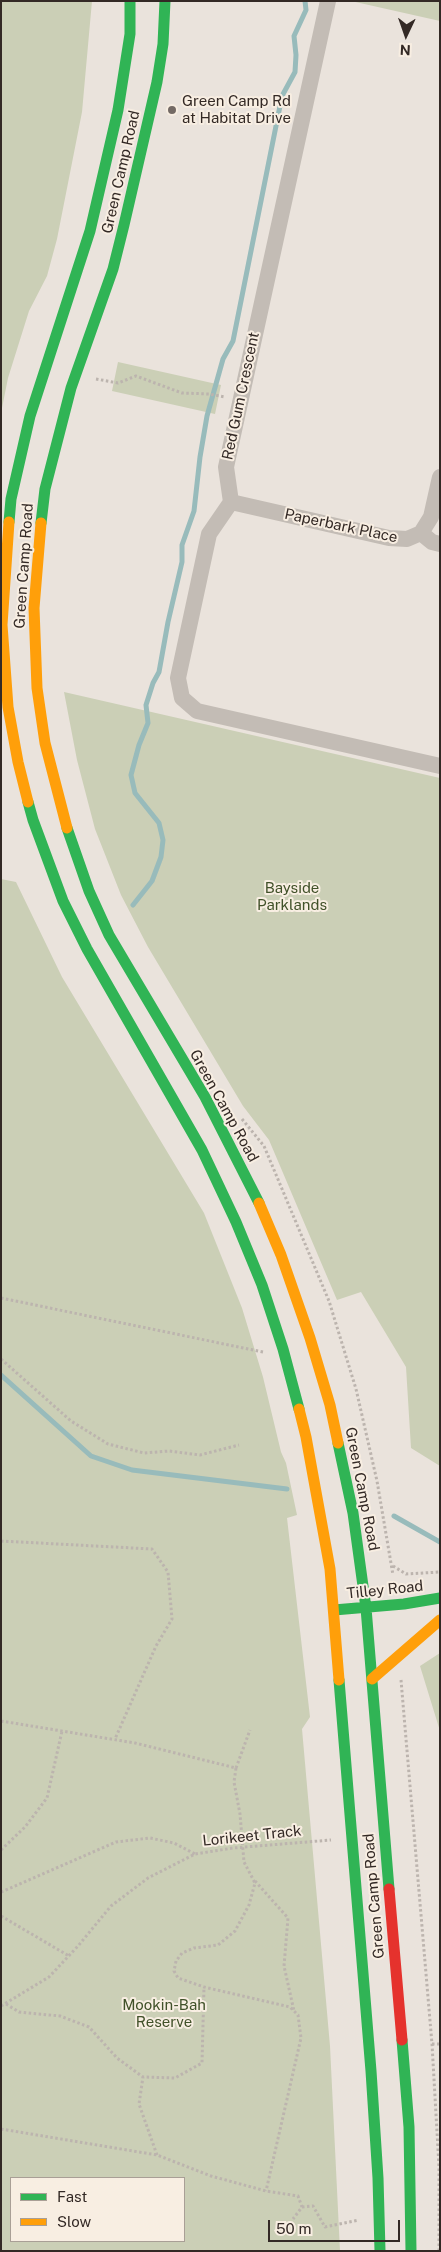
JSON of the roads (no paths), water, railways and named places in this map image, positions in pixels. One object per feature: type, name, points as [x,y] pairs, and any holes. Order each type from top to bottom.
[{"type":"main road","name":"Green Camp Road","points":[[130,1],[130,34],[121,92],[90,231],[30,416],[12,499],[4,575],[2,625],[4,692],[25,793],[46,860],[87,949],[202,1150],[236,1222],[262,1285],[283,1349],[306,1437],[320,1502],[334,1610],[378,2168],[380,2251]]},
{"type":"main road","name":"Green Camp Road","points":[[165,1],[163,44],[157,82],[124,225],[106,294],[71,388],[45,489],[28,668],[38,688],[45,743],[70,839],[90,891],[109,935],[205,1097],[254,1192],[281,1255],[310,1338],[330,1405],[353,1513],[366,1608],[409,2127],[410,2251]]},
{"type":"main road","points":[[3,669],[28,668]]},
{"type":"main road","points":[[4,692],[38,688]]},
{"type":"main road","points":[[9,785],[25,793]]},
{"type":"main road","name":"Tilley Road","points":[[334,1610],[366,1608],[440,1598]]},
{"type":"main road","points":[[372,1680],[408,1646],[432,1629],[440,1620]]},
{"type":"street","name":"Red Gum Crescent","points":[[231,502],[226,467],[328,1]]},
{"type":"street","name":"Paperbark Place","points":[[231,502],[389,538],[407,539],[421,533],[431,517],[440,477]]},
{"type":"street","points":[[231,502],[208,534],[178,678],[182,698],[197,711],[440,766]]},
{"type":"street","points":[[421,533],[432,542],[440,544]]},
{"type":"waterway","points":[[133,905],[152,881],[161,857],[163,840],[159,823],[135,793],[131,775],[139,745],[148,723],[146,705],[153,683],[159,672],[182,562],[182,545],[194,511],[207,416],[223,359],[233,341],[282,96],[295,72],[294,36],[306,10],[305,1]]},
{"type":"waterway","points":[[1,1375],[91,1456],[132,1470],[287,1489]]},
{"type":"waterway","points":[[394,1516],[440,1542]]},
{"type":"place","name":"Green Camp Rd at Habitat Drive","points":[[172,110]]},
{"type":"park label","name":"Bayside Parklands","points":[[292,896]]},
{"type":"park label","name":"Mookin-Bah Reserve","points":[[164,2014]]}]
